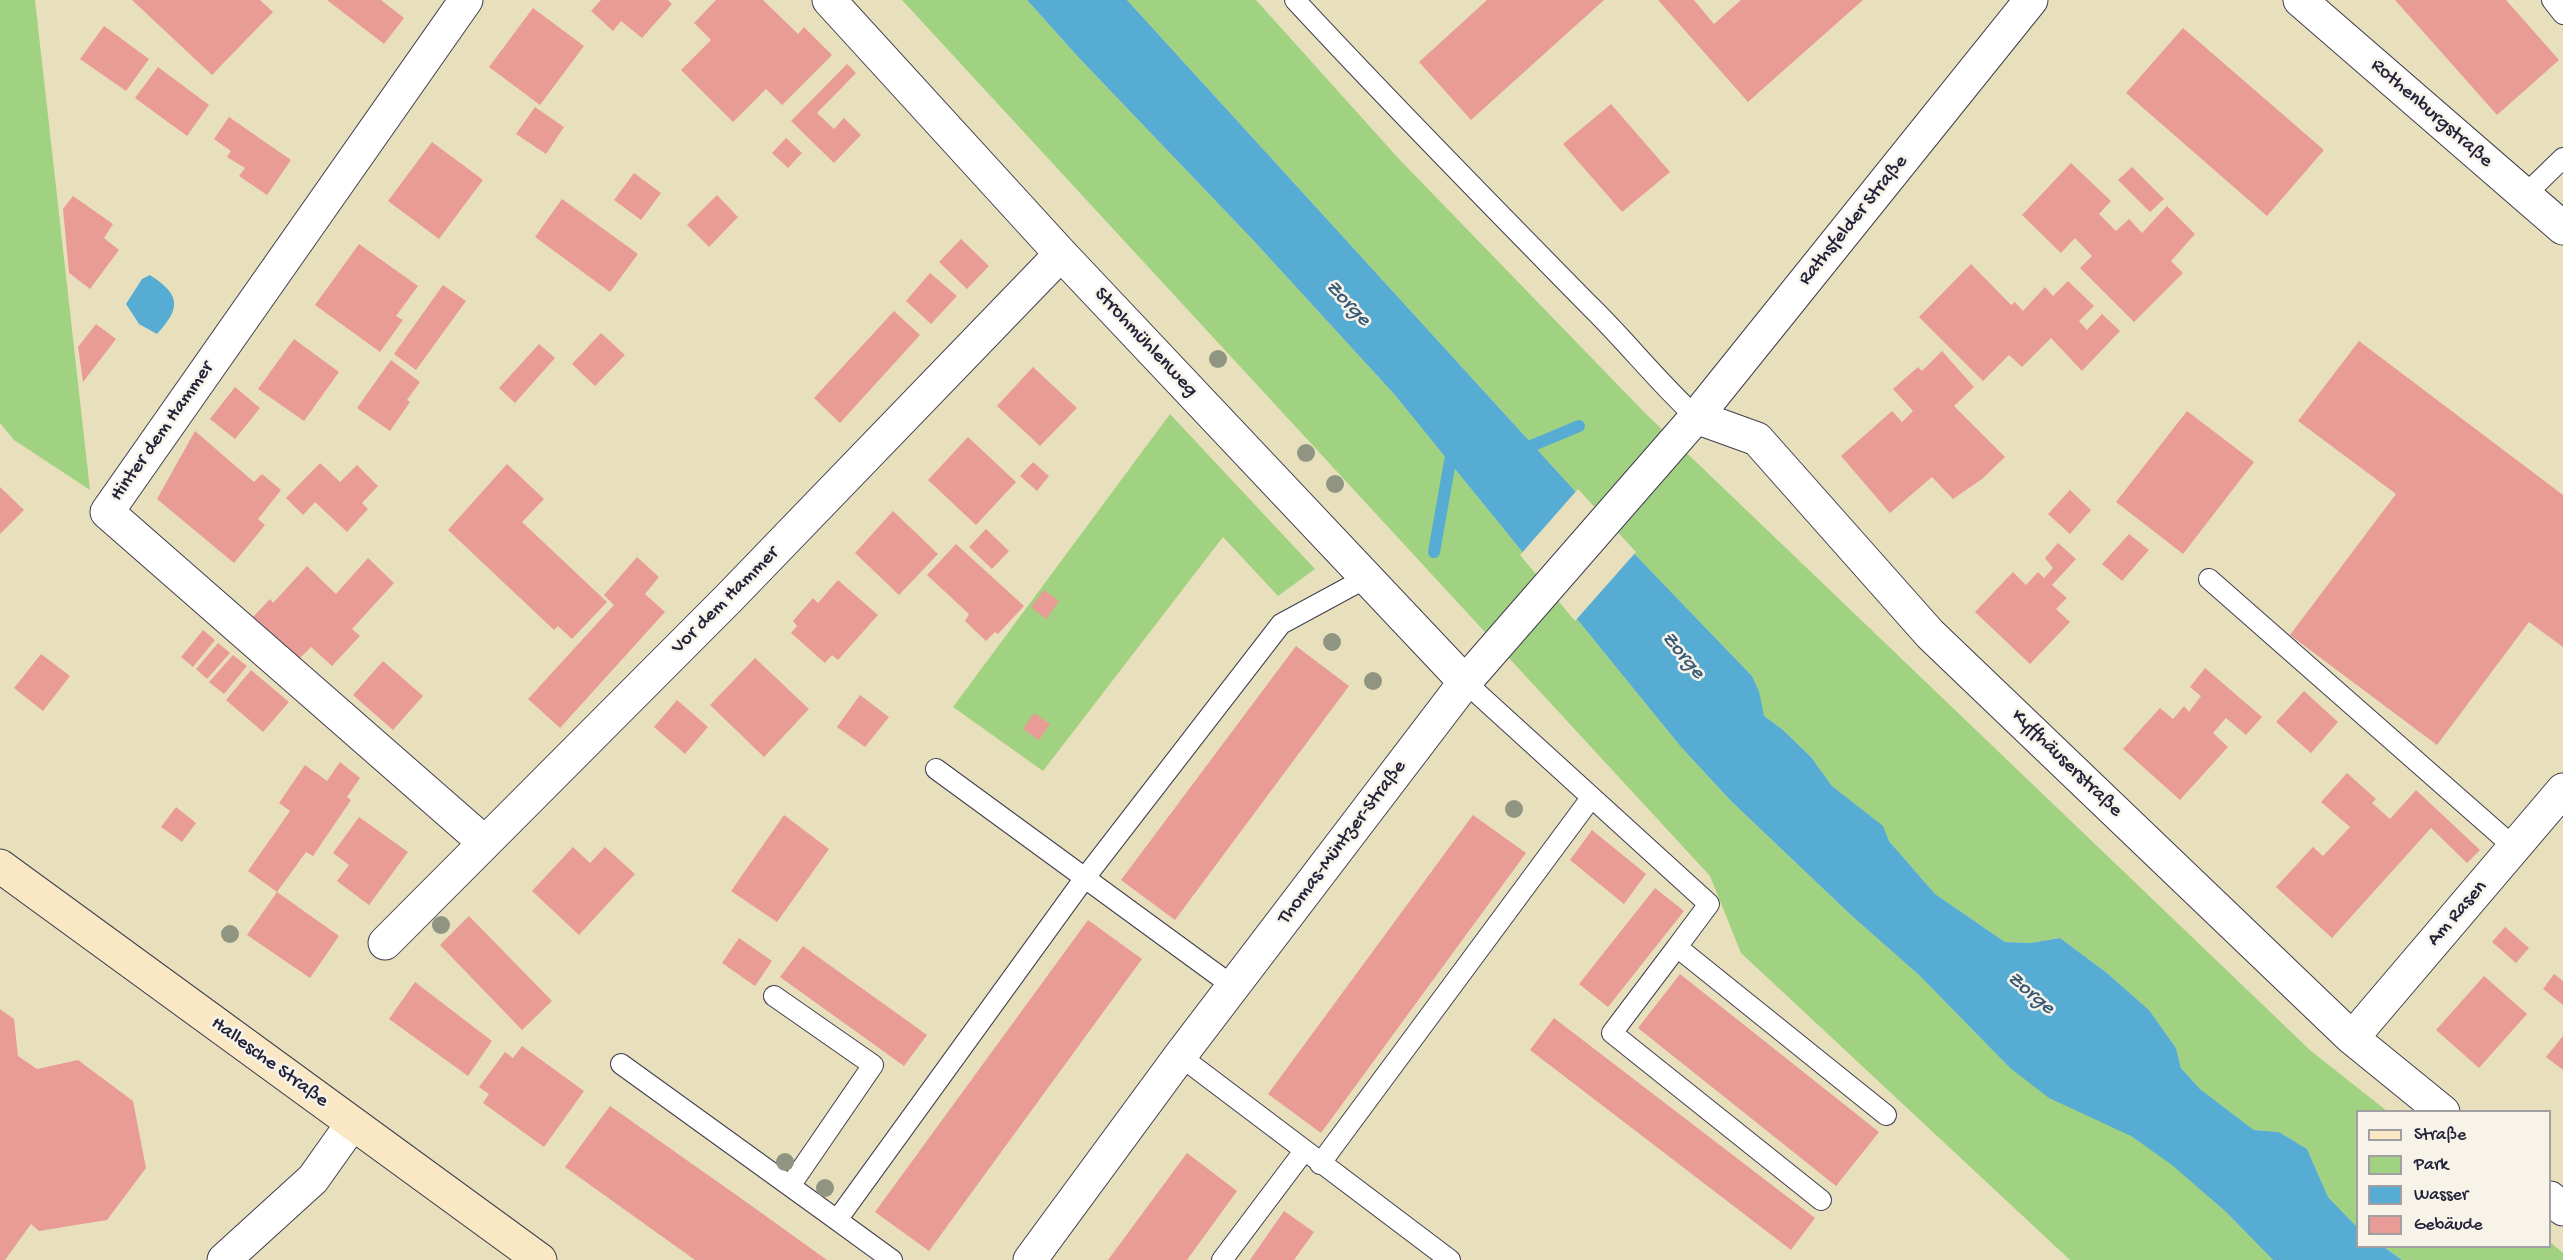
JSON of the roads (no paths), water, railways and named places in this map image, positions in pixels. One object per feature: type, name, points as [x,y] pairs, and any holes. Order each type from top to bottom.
[{"type":"main road","name":"Hallesche Straße","points":[[0,866],[540,1260]]},
{"type":"street","name":"Hinter dem Hammer","points":[[466,0],[106,512],[484,842]]},
{"type":"street","name":"Strohmühlenweg","points":[[830,0],[1061,254],[1466,682]]},
{"type":"street","name":"Rathsfelder Straße","points":[[1675,441],[2031,0]]},
{"type":"street","name":"Rothenburgstraße","points":[[2300,0],[2563,228]]},
{"type":"street","name":"Vor dem Hammer","points":[[385,943],[729,598],[1061,254]]},
{"type":"street","name":"Kyffhäuserstraße","points":[[1696,417],[1758,439],[1930,634],[2352,1038],[2441,1110]]},
{"type":"street","name":"Thomas-Müntzer-Straße","points":[[1030,1260],[1180,1056],[1466,682],[1675,441]]},
{"type":"street","name":"Am Rasen","points":[[2352,1038],[2563,790]]},
{"type":"street","points":[[224,1260],[313,1179],[352,1124]]},
{"type":"street","points":[[2551,1199],[2563,1209]]},
{"type":"lane","points":[[1295,0],[1398,112],[1622,338],[1671,394],[1696,417]]},
{"type":"lane","points":[[2552,0],[2563,14]]},
{"type":"lane","points":[[2525,195],[2563,158]]},
{"type":"lane","points":[[837,1220],[1084,879],[1281,624],[1366,578]]},
{"type":"lane","points":[[2209,579],[2515,848]]},
{"type":"lane","points":[[1466,682],[1709,904],[1612,1033],[1821,1200]]},
{"type":"lane","points":[[936,769],[1234,987]]},
{"type":"lane","points":[[1320,1164],[1591,798]]},
{"type":"lane","points":[[1677,947],[1886,1115]]},
{"type":"lane","points":[[774,996],[873,1065],[790,1186]]},
{"type":"lane","points":[[1180,1056],[1304,1152],[1450,1260]]},
{"type":"lane","points":[[621,1064],[892,1260]]},
{"type":"lane","points":[[1222,1260],[1304,1152]]},
{"type":"water","name":"Zorge","points":[[1027,0],[1127,0],[1595,513],[1752,676],[1759,691],[1764,716],[1783,730],[1811,757],[1832,786],[1883,826],[1889,841],[1935,894],[2005,942],[2030,943],[2060,938],[2107,973],[2149,1010],[2176,1048],[2181,1068],[2200,1089],[2254,1130],[2279,1132],[2307,1149],[2328,1197],[2356,1226],[2356,1248],[2385,1248],[2402,1260],[2273,1260],[2226,1212],[2172,1165],[2131,1136],[2049,1098],[2010,1068],[1919,975],[1853,917],[1731,801],[1681,747],[1394,394],[1253,240],[1080,59]]},
{"type":"water","points":[[150,275],[168,289],[174,302],[174,309],[170,317],[157,334],[139,324],[126,304],[142,279]]},
{"type":"waterway","points":[[1519,451],[1579,426]]},
{"type":"waterway","points":[[1434,552],[1452,450]]}]
